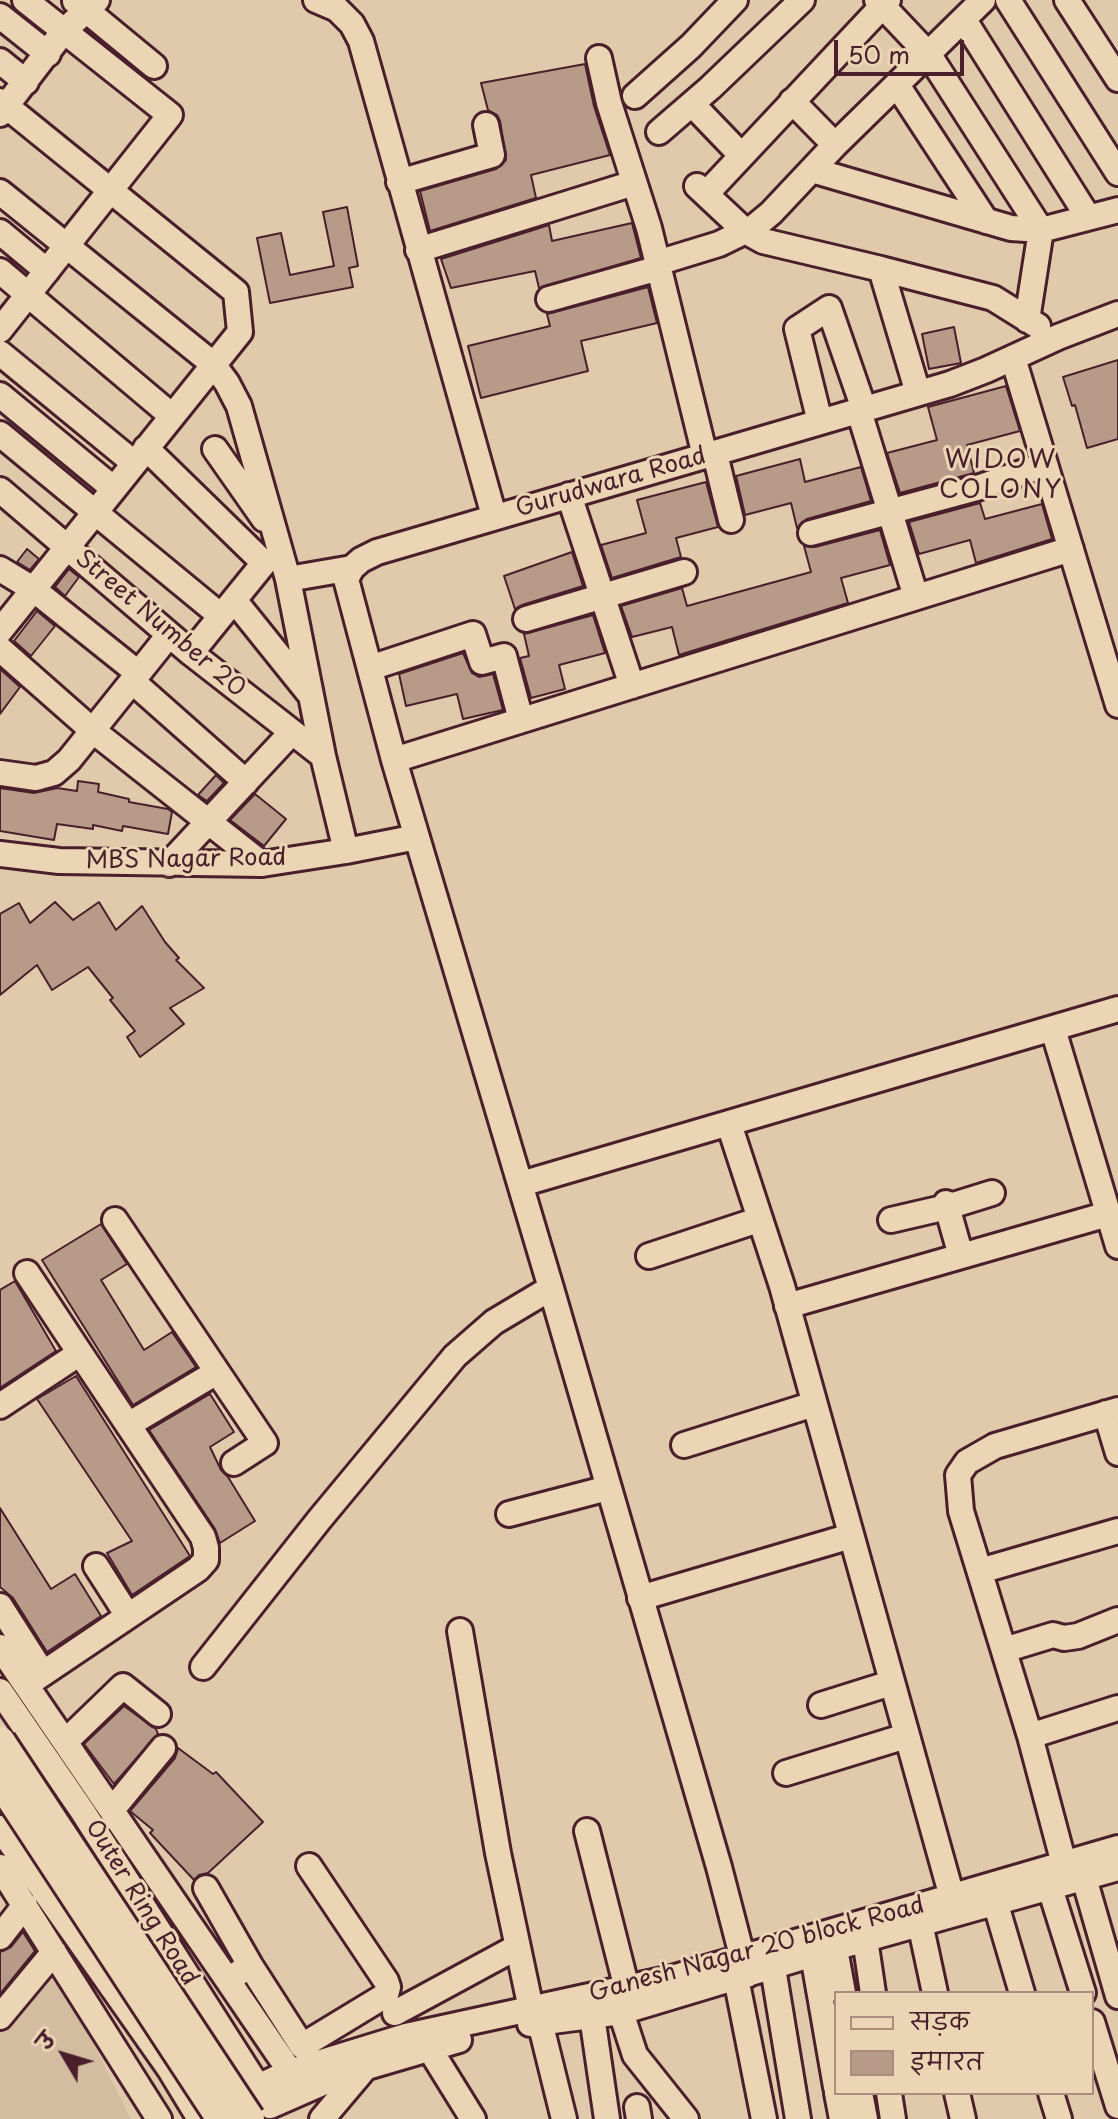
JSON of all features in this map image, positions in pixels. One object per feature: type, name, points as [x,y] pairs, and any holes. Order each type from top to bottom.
[{"type":"main road","name":"Outer Ring Road","points":[[0,1742],[264,2108]]},
{"type":"main road","name":"Outer Ring Road","points":[[0,1780],[222,2119]]},
{"type":"street","points":[[3,321],[47,271],[170,115],[25,0]]},
{"type":"street","name":"Gurudwara Road","points":[[316,0],[337,9],[352,24],[361,41],[494,516],[950,384],[1118,314]]},
{"type":"street","points":[[635,96],[691,46],[735,0]]},
{"type":"street","points":[[659,132],[802,0]]},
{"type":"street","points":[[549,299],[658,266],[745,231],[771,213],[835,145],[983,0]]},
{"type":"street","points":[[1008,0],[1118,173]]},
{"type":"street","points":[[1067,0],[1118,79]]},
{"type":"street","points":[[1027,320],[1041,230],[929,55],[882,2],[741,155],[702,190],[745,231],[763,241],[993,298],[1027,320],[1058,337]]},
{"type":"street","points":[[0,631],[240,332],[236,292],[111,190],[2,107],[26,82],[85,3],[154,66]]},
{"type":"street","points":[[0,16],[48,54]]},
{"type":"street","points":[[964,20],[1088,217]]},
{"type":"street","points":[[599,58],[609,103],[731,520]]},
{"type":"street","points":[[0,61],[26,82]]},
{"type":"street","points":[[897,85],[986,221]]},
{"type":"street","points":[[792,101],[835,145]]},
{"type":"street","points":[[692,104],[741,155]]},
{"type":"street","points":[[399,182],[492,155],[486,125]]},
{"type":"street","points":[[812,170],[1011,228],[1041,230],[1118,210]]},
{"type":"street","points":[[418,250],[634,183]]},
{"type":"street","points":[[0,192],[213,364],[227,383],[239,406],[288,579],[323,756],[346,851]]},
{"type":"street","points":[[0,232],[47,271]]},
{"type":"street","points":[[881,269],[918,393]]},
{"type":"street","points":[[0,271],[172,416]]},
{"type":"street","points":[[820,422],[797,329],[829,308],[916,597]]},
{"type":"street","points":[[0,353],[140,456],[264,563],[191,653]]},
{"type":"street","points":[[1013,358],[1118,705]]},
{"type":"street","points":[[0,395],[114,489]]},
{"type":"street","points":[[0,434],[96,511],[228,608],[311,695]]},
{"type":"street","points":[[215,449],[277,538]]},
{"type":"street","points":[[811,533],[977,488],[1045,465]]},
{"type":"street","name":"Street Number 20","points":[[2,495],[68,546],[191,653],[323,756]]},
{"type":"street","points":[[569,495],[632,686]]},
{"type":"street","points":[[288,579],[352,568],[377,552],[494,516]]},
{"type":"street","points":[[394,760],[1071,549]]},
{"type":"street","points":[[352,568],[346,579],[394,760],[551,1288],[742,1970],[764,2119]]},
{"type":"street","points":[[0,569],[33,589],[135,677],[246,782]]},
{"type":"street","points":[[526,619],[684,572]]},
{"type":"street","points":[[370,668],[473,634],[482,662],[504,656],[521,720]]},
{"type":"street","points":[[0,773],[36,778],[54,773],[69,760],[169,635]]},
{"type":"street","points":[[0,649],[92,730],[262,864]]},
{"type":"street","points":[[169,864],[292,732]]},
{"type":"street","name":"MBS Nagar Road","points":[[0,854],[59,861],[262,864],[417,837]]},
{"type":"street","points":[[521,1184],[1118,1009]]},
{"type":"street","points":[[1053,1029],[1118,1246]]},
{"type":"street","points":[[729,1124],[787,1306],[952,1897]]},
{"type":"street","points":[[891,1220],[992,1193]]},
{"type":"street","points":[[946,1205],[959,1251]]},
{"type":"street","points":[[898,1263],[1108,1214]]},
{"type":"street","points":[[115,1220],[265,1443],[234,1463]]},
{"type":"street","points":[[649,1256],[758,1220]]},
{"type":"street","points":[[787,1306],[1014,1232]]},
{"type":"street","points":[[27,1273],[203,1537],[206,1548],[206,1560],[198,1569],[34,1679]]},
{"type":"street","points":[[203,1667],[319,1520],[455,1356],[494,1322],[551,1288]]},
{"type":"street","points":[[0,1406],[80,1353]]},
{"type":"street","points":[[128,1425],[217,1372]]},
{"type":"street","points":[[684,1445],[814,1404]]},
{"type":"street","points":[[1064,1864],[1030,1736],[961,1511],[958,1475],[967,1462],[995,1446],[1112,1412],[1118,1453]]},
{"type":"street","points":[[509,1514],[608,1488]]},
{"type":"street","points":[[980,1571],[1118,1531]]},
{"type":"street","points":[[640,1598],[851,1536]]},
{"type":"street","points":[[96,1566],[128,1616]]},
{"type":"street","points":[[0,1606],[65,1742],[297,2082]]},
{"type":"street","points":[[1004,1650],[1053,1635],[1064,1638],[1078,1636],[1118,1620]]},
{"type":"street","points":[[460,1631],[517,1947],[564,2119]]},
{"type":"street","points":[[0,1647],[34,1679]]},
{"type":"street","points":[[821,1705],[891,1683]]},
{"type":"street","points":[[65,1742],[123,1686],[158,1714]]},
{"type":"street","name":"Outer Ring Road","points":[[0,1691],[83,1812],[184,1969],[264,2108]]},
{"type":"street","points":[[1030,1736],[1118,1708]]},
{"type":"street","points":[[786,1773],[906,1736]]},
{"type":"street","points":[[112,1810],[163,1748]]},
{"type":"street","points":[[0,1828],[169,2068],[200,2119]]},
{"type":"street","points":[[587,1831],[627,1989]]},
{"type":"street","name":"Ganesh Nagar 20 block Road","points":[[297,2082],[503,2029],[535,2016],[627,1989],[742,1970],[773,1968],[920,1923],[1064,1864],[1118,1848]]},
{"type":"street","points":[[309,1866],[386,1981],[390,2004],[406,2036]]},
{"type":"street","points":[[0,1867],[152,2116],[182,2092]]},
{"type":"street","name":"Ganesh Nagar 20 block Road","points":[[264,2108],[297,2082],[406,2036],[535,2016],[592,2016],[621,2012],[952,1897],[1050,1888],[1118,1868]]},
{"type":"street","points":[[1084,1878],[1118,1996]]},
{"type":"street","points":[[206,1888],[302,2046],[517,1947]]},
{"type":"street","points":[[1050,1888],[1082,1991]]},
{"type":"street","points":[[993,1895],[1021,1991]]},
{"type":"street","points":[[0,1937],[25,1905]]},
{"type":"street","points":[[920,1923],[935,1991]]},
{"type":"street","points":[[865,1939],[873,1991]]},
{"type":"street","points":[[0,2017],[54,1952]]},
{"type":"street","points":[[824,1952],[842,1991]]},
{"type":"street","points":[[824,1952],[834,2064]]},
{"type":"street","points":[[228,1980],[250,1965]]},
{"type":"street","points":[[773,1968],[798,2119]]},
{"type":"street","points":[[127,2009],[184,1969]]},
{"type":"street","points":[[621,2012],[635,2055],[677,2114]]},
{"type":"street","points":[[592,2016],[607,2119]]},
{"type":"street","points":[[1094,2028],[1118,2106]]},
{"type":"street","points":[[169,2068],[223,2032]]},
{"type":"street","points":[[429,2048],[473,2119]]},
{"type":"street","points":[[322,2119],[367,2066]]},
{"type":"street","points":[[837,2095],[842,2119]]},
{"type":"street","points":[[860,2095],[865,2119]]},
{"type":"street","points":[[889,2095],[893,2119]]},
{"type":"street","points":[[957,2095],[963,2119]]},
{"type":"street","points":[[1052,2095],[1059,2119]]},
{"type":"shaded area","points":[[52,1960],[131,2119],[0,2119],[0,2026]]},
{"type":"building","points":[[585,64],[594,106],[610,155],[531,175],[536,198],[430,231],[420,191],[496,169],[506,160],[500,121],[488,110],[481,83]]},
{"type":"building","points":[[347,207],[358,266],[349,268],[353,287],[270,303],[257,238],[281,233],[290,275],[334,266],[323,212]]},
{"type":"building","points":[[632,223],[641,258],[539,288],[535,271],[451,288],[441,259],[549,225],[552,241]]},
{"type":"building","points":[[648,287],[657,323],[581,341],[588,371],[481,398],[468,346],[550,326],[547,314]]},
{"type":"building","points":[[954,327],[961,363],[929,369],[922,334]]},
{"type":"building","points":[[1118,360],[1118,439],[1087,448],[1075,405],[1072,406],[1063,377]]},
{"type":"building","points":[[1006,386],[1020,431],[967,445],[974,473],[900,493],[887,453],[937,440],[928,407]]},
{"type":"building","points":[[800,459],[805,482],[861,467],[871,501],[807,519],[797,528],[791,503],[745,515],[736,476]]},
{"type":"building","points":[[706,482],[718,527],[676,538],[681,557],[612,578],[601,545],[646,533],[637,500]]},
{"type":"building","points":[[980,503],[985,519],[1042,504],[1052,539],[976,563],[970,540],[919,554],[909,522]]},
{"type":"building","points":[[880,530],[890,565],[841,578],[848,603],[679,655],[672,627],[632,637],[621,606],[682,588],[687,606],[811,572],[804,546],[815,547]]},
{"type":"building","points":[[27,549],[39,559],[30,570],[17,562]]},
{"type":"building","points":[[572,552],[583,586],[515,609],[504,576]]},
{"type":"building","points":[[69,569],[79,577],[65,596],[55,587]]},
{"type":"building","points":[[37,611],[55,626],[31,656],[14,641]]},
{"type":"building","points":[[593,615],[605,653],[559,665],[565,689],[531,698],[520,658],[529,656],[524,634]]},
{"type":"building","points":[[463,653],[472,673],[479,677],[493,674],[503,710],[463,719],[457,694],[406,706],[399,674]]},
{"type":"building","points":[[0,669],[20,687],[0,714]]},
{"type":"building","points":[[216,775],[224,783],[207,801],[198,795]]},
{"type":"building","points":[[78,781],[99,784],[98,792],[129,799],[129,802],[168,809],[172,812],[168,834],[123,826],[122,831],[93,825],[93,829],[57,824],[54,840],[0,831],[0,788],[34,793],[57,788],[77,791]]},
{"type":"building","points":[[255,794],[286,819],[264,846],[230,820]]},
{"type":"building","points":[[55,902],[73,920],[99,902],[116,930],[142,906],[179,958],[176,960],[204,988],[170,1008],[184,1024],[140,1057],[127,1037],[135,1031],[88,967],[52,990],[37,965],[0,995],[0,914],[19,903],[30,923]]},
{"type":"building","points":[[101,1224],[127,1264],[101,1280],[144,1350],[172,1332],[196,1367],[133,1405],[42,1260]]},
{"type":"building","points":[[15,1281],[56,1351],[0,1388],[0,1290]]},
{"type":"building","points":[[76,1376],[190,1556],[132,1595],[107,1553],[132,1541],[37,1399]]},
{"type":"building","points":[[210,1394],[234,1432],[210,1447],[221,1470],[255,1521],[220,1543],[215,1529],[149,1430]]},
{"type":"building","points":[[0,1508],[51,1589],[75,1574],[101,1616],[47,1652],[13,1598],[0,1587]]},
{"type":"building","points":[[124,1706],[156,1729],[158,1734],[114,1784],[84,1744]]},
{"type":"building","points":[[178,1748],[213,1774],[216,1772],[263,1822],[208,1873],[194,1880],[150,1833],[153,1830],[130,1811],[175,1758]]},
{"type":"building","points":[[23,1932],[35,1951],[0,1994],[0,1952],[11,1947]]},
{"type":"district","name":"WIDOW COLONY","points":[[1001,476]]}]
